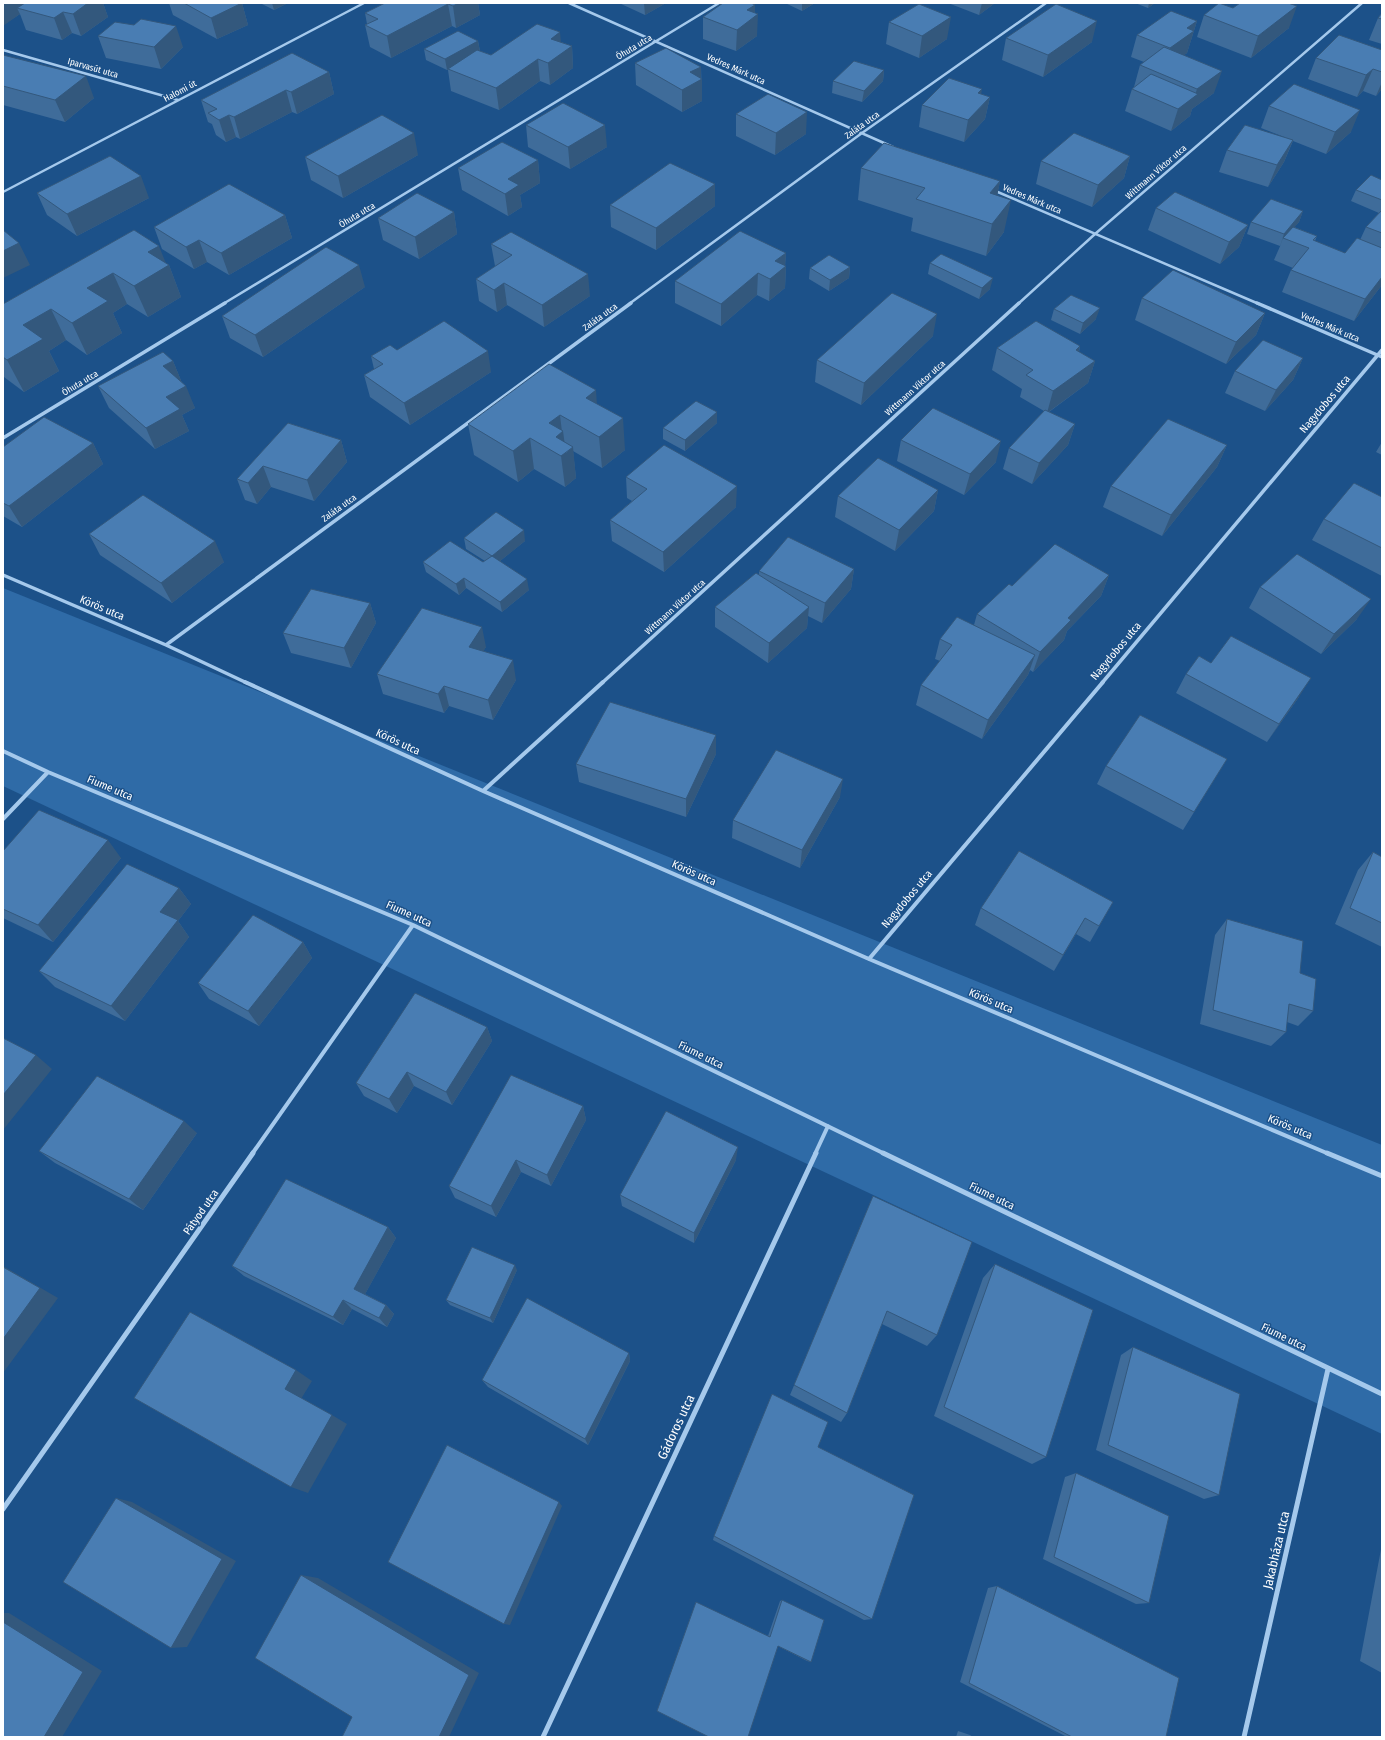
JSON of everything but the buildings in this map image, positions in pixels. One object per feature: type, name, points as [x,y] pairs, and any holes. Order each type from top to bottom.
[{"type":"street","name":"Halomi út","points":[[3,192],[364,3]]},
{"type":"street","name":"Vedres Márk utca","points":[[569,3],[898,149]]},
{"type":"street","name":"Óhuta utca","points":[[3,438],[719,3]]},
{"type":"street","name":"Zaláta utca","points":[[166,645],[862,133],[1046,3]]},
{"type":"street","name":"Wittmann Viktor utca","points":[[483,791],[1095,234],[1362,3]]},
{"type":"street","name":"Iparvasút utca","points":[[3,50],[178,100]]},
{"type":"street","name":"Vedres Márk utca","points":[[986,187],[1382,358]]},
{"type":"street","name":"Nagydobos utca","points":[[869,959],[1382,350]]},
{"type":"street","name":"Körös utca","points":[[3,575],[166,645],[483,791],[869,959],[1382,1176]]},
{"type":"street","name":"Fiume utca","points":[[3,751],[48,772],[413,925],[1382,1394]]},
{"type":"street","points":[[3,819],[48,772]]},
{"type":"street","name":"Pátyod utca","points":[[3,1509],[413,925]]},
{"type":"street","name":"Gádoros utca","points":[[543,1737],[828,1126]]},
{"type":"street","name":"Jakabháza utca","points":[[1244,1737],[1328,1369]]},
{"type":"shaded area","points":[[3,588],[1382,1145],[1382,1434],[3,786]]}]
